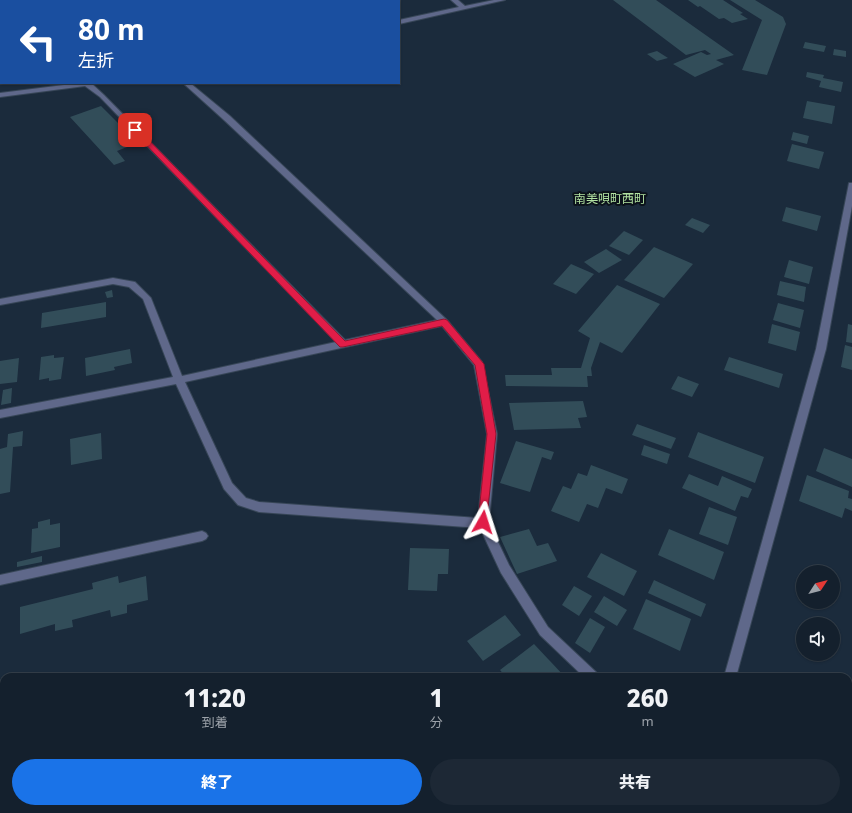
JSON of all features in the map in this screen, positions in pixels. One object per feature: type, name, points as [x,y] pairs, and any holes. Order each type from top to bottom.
[{"type":"street","points":[[454,0],[463,8]]},
{"type":"street","points":[[400,22],[502,0]]},
{"type":"street","points":[[0,95],[87,84],[108,101],[343,344]]},
{"type":"street","points":[[187,84],[227,118],[444,322],[480,364],[492,434],[483,522],[506,569],[544,631],[589,673]]},
{"type":"street","points":[[731,673],[821,349],[852,185]]},
{"type":"street","points":[[0,302],[113,281],[132,284],[147,298],[179,380],[228,486],[242,502],[259,507],[483,522]]},
{"type":"street","points":[[0,414],[179,380],[444,322]]},
{"type":"street","points":[[0,580],[202,536]]},
{"type":"building","points":[[613,0],[656,0],[734,55],[716,60],[724,64],[695,77],[673,64],[701,52],[707,55],[711,54],[705,50],[686,55]]},
{"type":"building","points":[[688,0],[723,0],[743,13],[740,14],[748,19],[732,23],[724,18],[719,19]]},
{"type":"building","points":[[730,0],[755,0],[783,17],[786,24],[767,75],[742,70],[762,20]]},
{"type":"building","points":[[805,42],[826,46],[824,52],[803,48]]},
{"type":"building","points":[[834,49],[846,51],[846,57],[833,55]]},
{"type":"building","points":[[657,51],[668,58],[657,61],[647,54]]},
{"type":"building","points":[[807,72],[824,75],[823,78],[843,82],[841,92],[819,87],[821,81],[806,77]]},
{"type":"building","points":[[807,101],[835,106],[832,124],[803,118]]},
{"type":"building","points":[[101,106],[135,140],[129,142],[132,145],[117,151],[125,161],[114,165],[70,117]]},
{"type":"building","points":[[793,132],[809,136],[807,144],[791,140]]},
{"type":"building","points":[[792,144],[824,152],[819,169],[787,161]]},
{"type":"building","points":[[786,207],[821,216],[817,231],[782,221]]},
{"type":"building","points":[[692,218],[710,225],[703,233],[685,225]]},
{"type":"building","points":[[624,231],[643,240],[629,255],[609,246]]},
{"type":"building","points":[[654,247],[693,264],[664,298],[624,280]]},
{"type":"building","points":[[606,249],[622,260],[599,273],[584,262]]},
{"type":"building","points":[[789,260],[813,267],[809,284],[784,277]]},
{"type":"building","points":[[571,264],[594,274],[576,294],[553,284]]},
{"type":"building","points":[[780,281],[806,287],[804,302],[777,295]]},
{"type":"building","points":[[617,285],[660,304],[622,353],[600,342],[591,368],[592,376],[587,376],[588,387],[506,386],[505,375],[552,375],[551,368],[581,368],[590,338],[578,331]]},
{"type":"building","points":[[112,290],[113,297],[107,298],[105,292]]},
{"type":"building","points":[[106,302],[106,317],[41,328],[42,313]]},
{"type":"building","points":[[778,303],[804,310],[800,328],[773,320]]},
{"type":"building","points":[[772,324],[800,332],[796,351],[768,343]]},
{"type":"building","points":[[848,324],[852,325],[852,343],[846,342]]},
{"type":"building","points":[[845,345],[852,347],[852,370],[841,367]]},
{"type":"building","points":[[130,349],[132,363],[114,367],[115,370],[86,376],[85,358]]},
{"type":"building","points":[[54,355],[54,358],[64,357],[61,379],[49,381],[49,378],[39,380],[41,357]]},
{"type":"building","points":[[729,357],[783,374],[779,388],[724,370]]},
{"type":"building","points":[[19,358],[17,382],[0,384],[0,361]]},
{"type":"building","points":[[678,376],[699,384],[692,397],[671,389]]},
{"type":"building","points":[[12,388],[11,403],[1,405],[3,390]]},
{"type":"building","points":[[583,401],[587,417],[578,418],[581,428],[514,430],[509,403]]},
{"type":"building","points":[[637,424],[676,438],[671,449],[632,435]]},
{"type":"building","points":[[23,431],[22,446],[13,447],[10,492],[0,494],[0,449],[7,447],[8,434]]},
{"type":"building","points":[[698,432],[764,457],[755,483],[688,457]]},
{"type":"building","points":[[101,433],[102,459],[71,465],[70,439]]},
{"type":"building","points":[[516,441],[554,452],[551,460],[542,457],[530,492],[500,483]]},
{"type":"building","points":[[644,445],[670,454],[667,464],[641,455]]},
{"type":"building","points":[[824,448],[852,459],[852,487],[816,471]]},
{"type":"building","points":[[591,465],[628,479],[622,494],[606,488],[598,508],[587,504],[579,522],[551,511],[563,486],[571,489],[578,473],[587,476]]},
{"type":"building","points":[[689,474],[718,486],[722,476],[752,489],[748,498],[741,496],[735,511],[682,488]]},
{"type":"building","points":[[807,475],[849,491],[848,498],[852,499],[852,511],[845,508],[842,518],[799,501]]},
{"type":"building","points":[[709,507],[737,517],[728,545],[699,534]]},
{"type":"building","points":[[50,519],[50,525],[60,523],[60,547],[31,553],[32,529],[38,528],[38,522]]},
{"type":"building","points":[[529,529],[537,546],[548,543],[557,561],[517,574],[500,537]]},
{"type":"building","points":[[669,529],[724,552],[714,580],[658,555]]},
{"type":"building","points":[[410,548],[449,549],[448,574],[438,574],[437,591],[408,590]]},
{"type":"building","points":[[601,553],[637,571],[624,596],[587,577]]},
{"type":"building","points":[[42,556],[42,562],[17,567],[17,562]]},
{"type":"building","points":[[118,576],[119,583],[146,576],[148,600],[127,605],[127,613],[111,617],[110,610],[72,620],[73,627],[55,631],[55,624],[20,634],[20,607],[93,589],[92,583]]},
{"type":"building","points":[[654,580],[706,604],[701,617],[648,593]]},
{"type":"building","points":[[574,586],[592,596],[579,616],[562,605]]},
{"type":"building","points":[[604,596],[627,610],[617,626],[594,612]]},
{"type":"building","points":[[646,599],[691,619],[680,651],[633,629]]},
{"type":"building","points":[[505,615],[521,635],[483,661],[467,641]]},
{"type":"building","points":[[590,618],[605,627],[590,653],[575,643]]},
{"type":"building","points":[[534,644],[561,673],[503,673],[500,670]]},
{"type":"district","name":"南美唄町西町","points":[[610,199]]},
{"type":"route","points":[[135,130],[343,344],[444,322],[480,364],[492,434],[483,522]]}]
